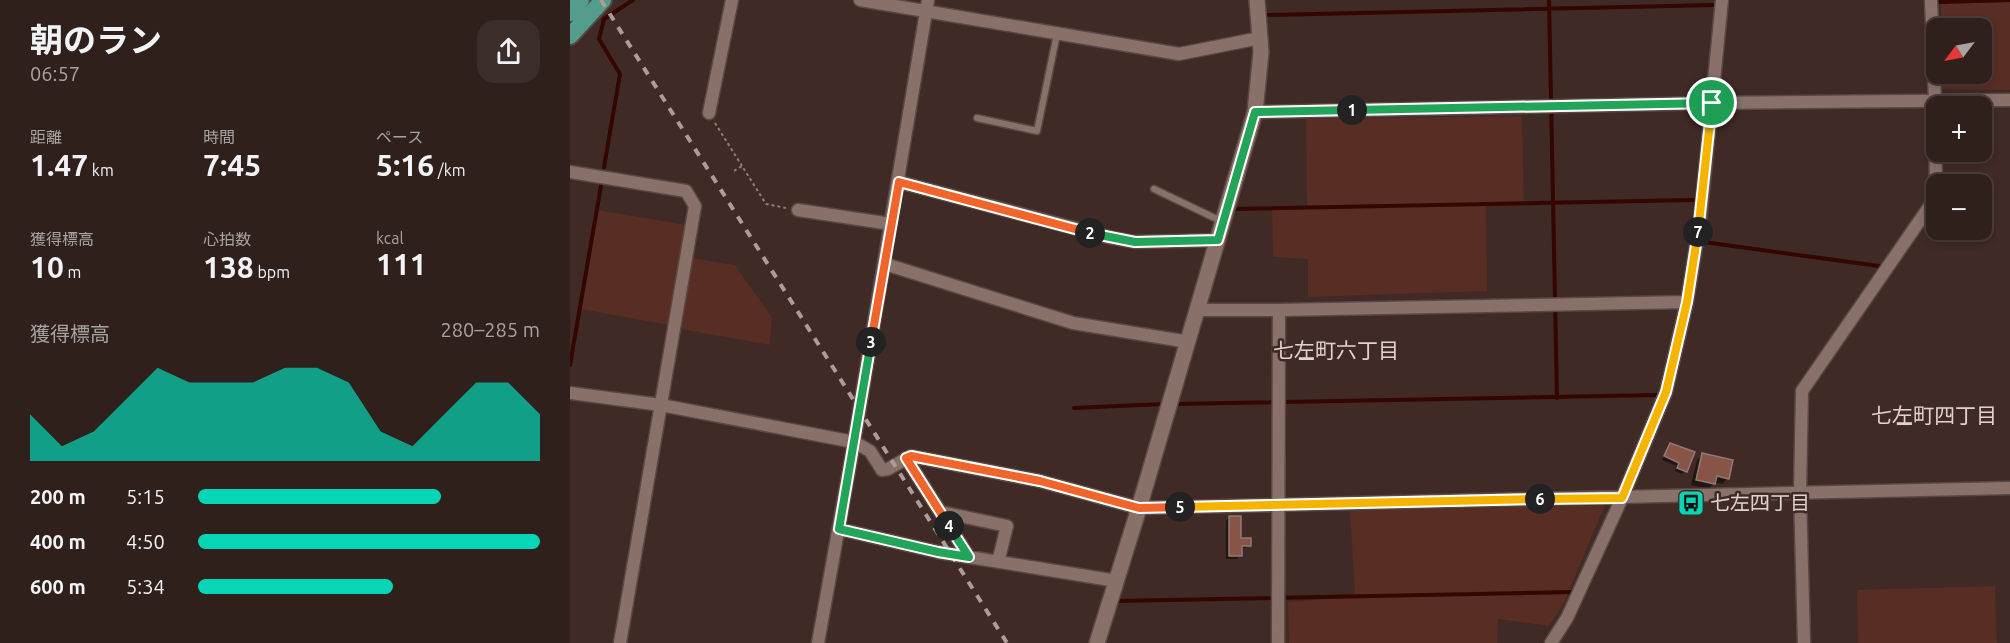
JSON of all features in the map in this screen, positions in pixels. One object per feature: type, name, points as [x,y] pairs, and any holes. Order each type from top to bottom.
[{"type":"highway","points":[[570,13],[582,0]]},
{"type":"highway","points":[[570,36],[603,0]]},
{"type":"street","points":[[709,113],[732,0]]},
{"type":"street","points":[[860,0],[927,5],[1058,34],[1179,54],[1260,38]]},
{"type":"street","points":[[1097,643],[1189,342],[1255,112],[1261,52],[1257,0]]},
{"type":"street","points":[[1551,643],[1567,618],[1622,498],[1666,392],[1687,302],[1700,221],[1722,0]]},
{"type":"street","points":[[1931,0],[1935,96]]},
{"type":"street","points":[[818,643],[885,264],[927,5]]},
{"type":"street","points":[[1992,100],[2010,100]]},
{"type":"street","points":[[1255,112],[1712,103],[1926,102]]},
{"type":"street","points":[[1804,643],[1800,493],[1802,391],[1936,197],[1936,162]]},
{"type":"street","points":[[570,172],[686,191],[695,206],[620,643]]},
{"type":"street","points":[[899,182],[1108,237],[1135,242],[1218,240]]},
{"type":"street","points":[[798,210],[891,224]]},
{"type":"street","points":[[885,264],[1073,323],[1189,342]]},
{"type":"street","points":[[1198,310],[1687,302]]},
{"type":"street","points":[[1278,643],[1279,310]]},
{"type":"street","points":[[570,393],[661,405],[854,442],[870,451],[882,470],[911,456],[1040,481],[1139,508],[2010,488]]},
{"type":"street","points":[[906,458],[969,557]]},
{"type":"street","points":[[941,512],[1006,526],[998,562]]},
{"type":"street","points":[[839,529],[938,552],[1117,581]]},
{"type":"lane","points":[[977,118],[1037,131],[1058,34]]},
{"type":"lane","points":[[1154,189],[1224,222]]},
{"type":"path","points":[[709,113],[766,204],[798,210]]},
{"type":"path","points":[[734,171],[742,166]]},
{"type":"shaded area","points":[[2010,2],[2010,90],[1942,89],[1942,84],[1992,84],[1992,18],[1941,18],[1941,4]]},
{"type":"shaded area","points":[[1522,116],[1524,203],[1486,206],[1487,291],[1308,297],[1308,259],[1273,257],[1272,210],[1307,208],[1306,119]]},
{"type":"shaded area","points":[[598,210],[687,225],[669,325],[581,309]]},
{"type":"shaded area","points":[[692,258],[735,265],[772,318],[770,345],[681,329]]},
{"type":"shaded area","points":[[1605,505],[1563,605],[1549,626],[1498,619],[1497,643],[1289,643],[1288,602],[1355,597],[1350,511]]},
{"type":"shaded area","points":[[1995,586],[1997,643],[1858,643],[1857,590]]},
{"type":"building","points":[[1670,443],[1695,452],[1687,472],[1677,468],[1679,463],[1664,456]]},
{"type":"building","points":[[1702,453],[1733,460],[1729,479],[1717,476],[1715,484],[1696,480]]},
{"type":"building","points":[[1229,516],[1241,516],[1241,538],[1251,538],[1251,546],[1242,546],[1242,556],[1229,556]]},
{"type":"waterway","points":[[604,167],[620,74],[599,39],[604,19],[633,0]]},
{"type":"waterway","points":[[1549,0],[1557,398]]},
{"type":"waterway","points":[[1938,2],[2010,0]]},
{"type":"waterway","points":[[1266,15],[1714,5]]},
{"type":"waterway","points":[[570,365],[602,180]]},
{"type":"waterway","points":[[1234,209],[1693,200]]},
{"type":"waterway","points":[[1689,240],[1879,266]]},
{"type":"waterway","points":[[1175,404],[1657,395]]},
{"type":"waterway","points":[[1074,408],[1164,404]]},
{"type":"waterway","points":[[1117,601],[1571,592]]},
{"type":"railway","points":[[601,0],[1007,643]]},
{"type":"place","name":"七左四丁目","points":[[1691,503]]},
{"type":"district","name":"七左町六丁目","points":[[1336,351]]},
{"type":"district","name":"七左町四丁目","points":[[1934,416]]},
{"type":"route","points":[[1712,103],[1700,221],[1687,302],[1666,392],[1622,498],[1139,508],[1040,481],[911,456],[906,458],[969,557],[839,529],[899,182],[1108,237],[1135,242],[1218,240],[1255,112],[1712,103]]}]
